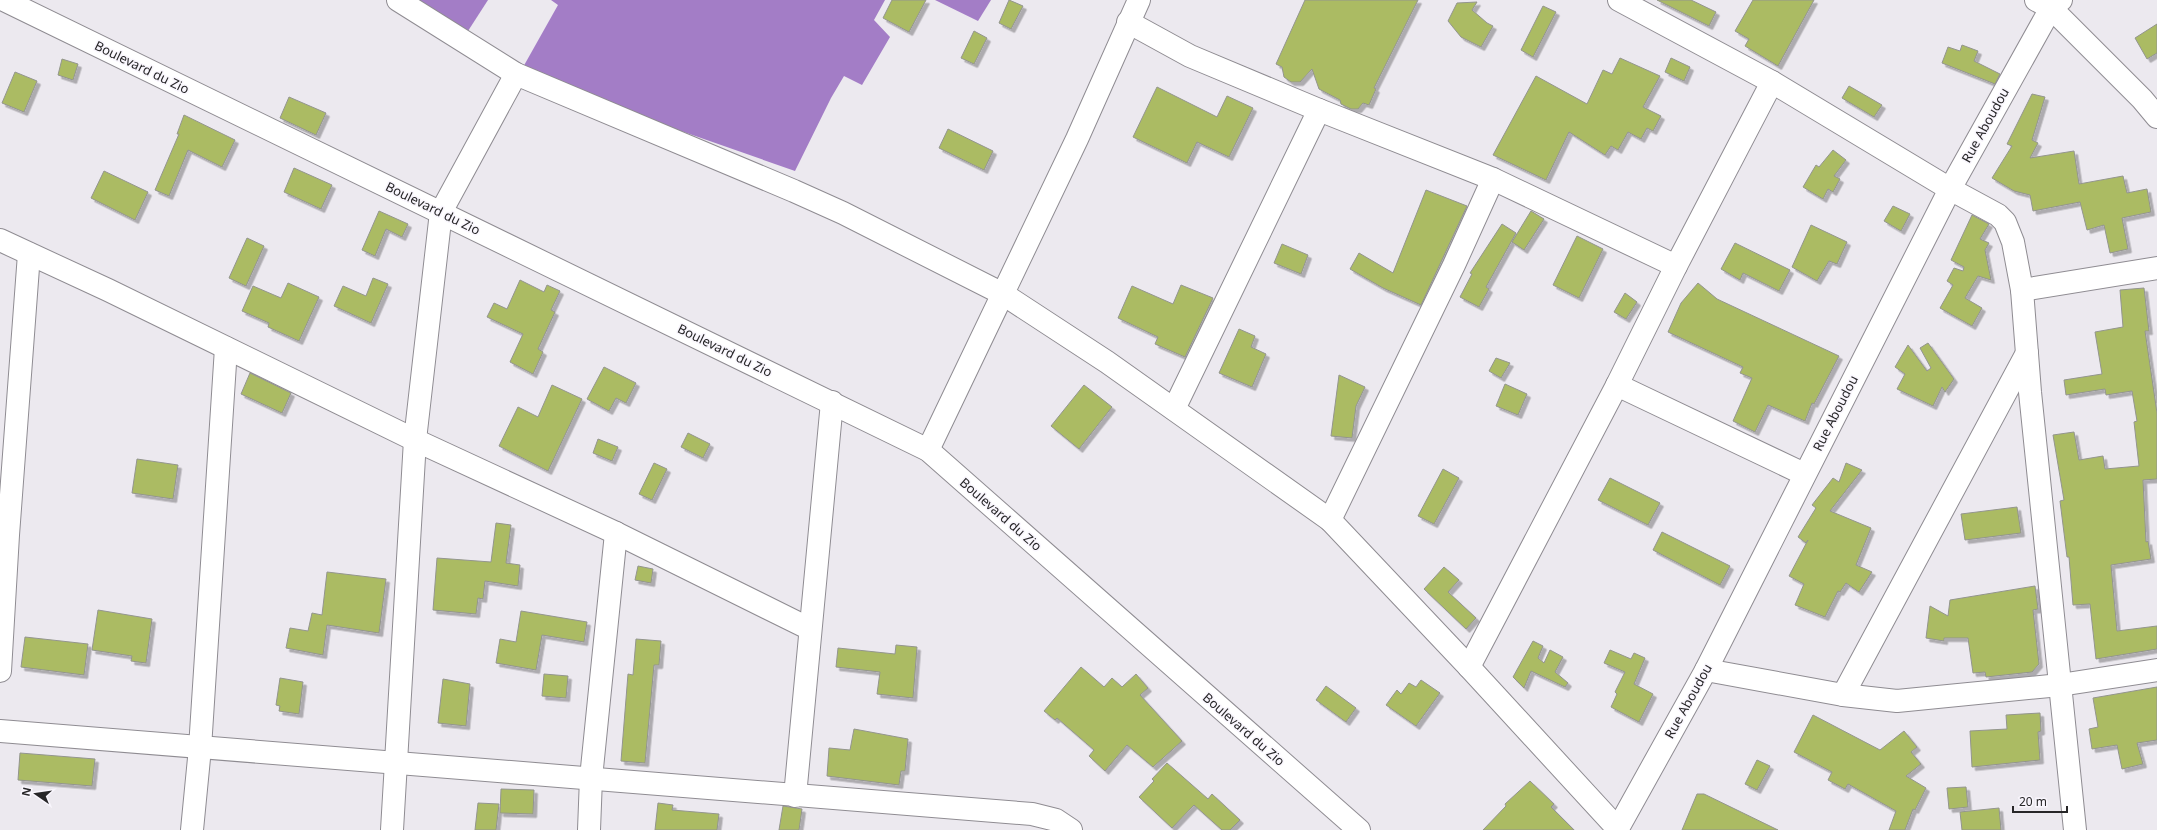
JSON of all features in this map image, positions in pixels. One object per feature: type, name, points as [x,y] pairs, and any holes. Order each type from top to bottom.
[{"type":"street","name":"Boulevard du Zio","points":[[4,0],[928,450],[1359,830]]},
{"type":"street","points":[[398,0],[516,74],[801,194],[843,213],[1003,294],[1107,362],[1330,520],[1469,667],[1617,829]]},
{"type":"street","points":[[928,450],[1077,139],[1139,0]]},
{"type":"street","points":[[1619,0],[1772,82],[1950,189],[1998,215],[2005,222],[2013,242],[2022,290],[2075,830]]},
{"type":"street","points":[[2049,3],[2149,95],[2157,117]]},
{"type":"street","name":"Rue Aboudou","points":[[1617,829],[1706,670],[1804,474],[1950,189],[2049,3]]},
{"type":"street","points":[[1128,22],[1178,50],[1319,110],[1493,179],[1676,266]]},
{"type":"street","points":[[392,830],[416,440],[441,212],[516,74]]},
{"type":"street","points":[[1469,667],[1617,385],[1676,266],[1772,82]]},
{"type":"street","points":[[1174,410],[1319,110]]},
{"type":"street","points":[[1330,520],[1450,272],[1493,179]]},
{"type":"street","points":[[0,240],[416,440],[616,533],[810,629]]},
{"type":"street","points":[[0,671],[4,534],[29,254]]},
{"type":"street","points":[[2022,290],[2157,268]]},
{"type":"street","points":[[192,830],[200,748],[226,348]]},
{"type":"street","points":[[1843,695],[2027,353]]},
{"type":"street","points":[[1617,385],[1804,474]]},
{"type":"street","points":[[795,796],[832,402]]},
{"type":"street","points":[[589,830],[591,778],[616,533]]},
{"type":"street","points":[[1706,670],[1843,695],[1897,702],[2060,685],[2157,670]]},
{"type":"street","points":[[0,731],[1032,814],[1056,820],[1071,830]]},
{"type":"shaded area","points":[[416,0],[488,0],[468,31]]},
{"type":"shaded area","points":[[551,0],[885,0],[874,20],[890,37],[862,85],[844,76],[831,98],[795,171],[681,131],[522,69],[558,5]]},
{"type":"shaded area","points":[[935,0],[991,0],[978,21]]},
{"type":"building","points":[[892,0],[926,0],[909,32],[883,18]]},
{"type":"building","points":[[1009,0],[1023,6],[1011,29],[999,23]]},
{"type":"building","points":[[1305,0],[1418,0],[1374,88],[1376,89],[1369,105],[1363,103],[1358,109],[1351,109],[1341,104],[1340,100],[1319,89],[1312,69],[1300,82],[1291,82],[1284,77],[1282,67],[1276,64]]},
{"type":"building","points":[[1657,0],[1691,0],[1716,12],[1709,26]]},
{"type":"building","points":[[1753,0],[1814,0],[1778,66],[1745,46],[1749,39],[1735,31]]},
{"type":"building","points":[[1477,2],[1472,10],[1487,23],[1493,26],[1481,47],[1461,37],[1448,21],[1457,3]]},
{"type":"building","points":[[1543,6],[1556,12],[1533,57],[1521,50]]},
{"type":"building","points":[[2157,24],[2157,53],[2147,59],[2135,38]]},
{"type":"building","points":[[974,31],[987,38],[974,64],[961,58]]},
{"type":"building","points":[[1962,45],[1978,51],[1974,61],[2000,74],[1995,84],[1942,63],[1948,47],[1960,51]]},
{"type":"building","points":[[1620,58],[1660,76],[1643,107],[1661,116],[1653,131],[1647,128],[1641,139],[1628,132],[1618,150],[1611,146],[1605,155],[1569,132],[1546,180],[1493,155],[1536,76],[1587,104],[1603,70],[1612,74]]},
{"type":"building","points":[[1671,58],[1690,67],[1684,81],[1665,72]]},
{"type":"building","points":[[62,59],[78,64],[73,80],[58,75]]},
{"type":"building","points":[[15,72],[37,81],[24,112],[2,103]]},
{"type":"building","points":[[1849,86],[1882,105],[1874,117],[1842,98]]},
{"type":"building","points":[[1157,87],[1217,117],[1227,96],[1253,108],[1229,157],[1197,142],[1187,163],[1133,137]]},
{"type":"building","points":[[2032,94],[2045,97],[2032,140],[2038,143],[2030,158],[2074,151],[2079,184],[2123,176],[2127,193],[2147,189],[2151,212],[2122,218],[2128,249],[2110,253],[2104,225],[2087,230],[2080,202],[2033,211],[2030,195],[2014,191],[1992,178],[2012,146],[2007,144]]},
{"type":"building","points":[[289,97],[326,113],[316,135],[280,118]]},
{"type":"building","points":[[184,115],[235,140],[222,167],[188,150],[169,196],[155,190],[179,134],[177,134]]},
{"type":"building","points":[[948,129],[993,151],[984,170],[939,148]]},
{"type":"building","points":[[1833,150],[1846,160],[1834,176],[1840,179],[1833,192],[1828,189],[1823,199],[1803,187],[1816,165],[1819,167]]},
{"type":"building","points":[[294,168],[332,185],[321,209],[284,192]]},
{"type":"building","points":[[104,171],[148,192],[135,220],[91,198]]},
{"type":"building","points":[[1426,190],[1467,206],[1421,305],[1383,288],[1350,269],[1359,253],[1393,273]]},
{"type":"building","points":[[1893,206],[1910,214],[1901,231],[1884,221]]},
{"type":"building","points":[[379,211],[408,224],[402,237],[386,229],[375,256],[362,250]]},
{"type":"building","points":[[1531,211],[1544,219],[1524,250],[1512,242]]},
{"type":"building","points":[[1972,215],[1989,224],[1980,239],[1989,243],[1985,250],[1991,280],[1978,276],[1965,298],[1982,308],[1972,326],[1940,308],[1953,285],[1947,281],[1954,268],[1963,271],[1964,267],[1951,260]]},
{"type":"building","points":[[1502,224],[1516,233],[1486,287],[1489,289],[1479,307],[1460,297],[1472,274],[1470,273]]},
{"type":"building","points":[[1811,225],[1847,242],[1837,264],[1829,261],[1817,281],[1792,267]]},
{"type":"building","points":[[1577,236],[1603,249],[1579,298],[1553,285]]},
{"type":"building","points":[[247,238],[264,246],[246,286],[229,278]]},
{"type":"building","points":[[1735,243],[1790,270],[1779,291],[1743,273],[1740,280],[1721,269]]},
{"type":"building","points":[[1282,244],[1308,255],[1301,274],[1274,263]]},
{"type":"building","points":[[373,278],[388,284],[371,323],[334,306],[343,286],[366,296]]},
{"type":"building","points":[[520,280],[544,292],[547,285],[560,291],[551,310],[555,312],[538,349],[543,352],[533,374],[510,362],[523,334],[487,317],[494,303],[507,309]]},
{"type":"building","points":[[288,283],[319,297],[299,341],[268,327],[269,323],[242,311],[253,286],[281,298]]},
{"type":"building","points":[[1698,283],[1717,299],[1839,356],[1814,404],[1812,403],[1805,421],[1768,405],[1755,432],[1733,421],[1752,378],[1740,373],[1743,367],[1668,332],[1681,303]]},
{"type":"building","points":[[1181,285],[1213,298],[1185,357],[1155,344],[1158,337],[1118,318],[1132,286],[1173,304]]},
{"type":"building","points":[[2144,288],[2149,331],[2145,331],[2157,413],[2157,479],[2143,480],[2146,542],[2148,541],[2151,559],[2111,565],[2117,631],[2157,626],[2157,649],[2096,659],[2090,604],[2073,605],[2069,557],[2067,557],[2060,501],[2064,500],[2053,435],[2074,432],[2079,460],[2103,456],[2105,469],[2139,466],[2134,422],[2137,421],[2132,391],[2106,395],[2105,389],[2066,395],[2064,380],[2102,374],[2095,332],[2123,327],[2120,290]]},
{"type":"building","points":[[1625,293],[1637,302],[1626,319],[1614,312]]},
{"type":"building","points":[[1239,329],[1255,336],[1251,347],[1266,354],[1252,387],[1219,373]]},
{"type":"building","points":[[1928,343],[1954,379],[1945,392],[1942,387],[1933,406],[1897,389],[1905,374],[1895,367],[1908,345],[1927,371],[1931,368],[1920,348]]},
{"type":"building","points":[[1496,358],[1510,363],[1501,378],[1489,371]]},
{"type":"building","points":[[604,367],[636,383],[626,403],[616,398],[609,411],[587,399]]},
{"type":"building","points":[[250,373],[291,393],[282,413],[241,394]]},
{"type":"building","points":[[1339,375],[1365,387],[1356,406],[1352,438],[1331,436]]},
{"type":"building","points":[[1505,384],[1527,394],[1518,415],[1496,406]]},
{"type":"building","points":[[552,385],[582,399],[548,471],[499,446],[518,407],[538,417]]},
{"type":"building","points":[[1084,385],[1112,407],[1079,449],[1051,426]]},
{"type":"building","points":[[688,433],[710,444],[703,458],[681,447]]},
{"type":"building","points":[[598,439],[618,447],[612,461],[593,453]]},
{"type":"building","points":[[137,459],[178,465],[173,499],[132,493]]},
{"type":"building","points":[[654,463],[667,469],[652,500],[639,494]]},
{"type":"building","points":[[1846,463],[1862,470],[1830,511],[1871,528],[1856,565],[1872,572],[1859,592],[1846,583],[1840,592],[1838,591],[1825,617],[1795,605],[1804,584],[1789,576],[1808,540],[1806,543],[1798,537],[1816,508],[1812,505],[1833,478],[1839,482]]},
{"type":"building","points":[[1443,469],[1459,478],[1434,524],[1418,516]]},
{"type":"building","points":[[1610,478],[1660,503],[1648,525],[1598,500]]},
{"type":"building","points":[[2017,507],[2021,533],[1965,540],[1961,514]]},
{"type":"building","points":[[496,523],[511,525],[506,563],[520,565],[518,586],[485,581],[483,599],[478,598],[476,614],[433,610],[437,558],[491,562]]},
{"type":"building","points":[[1662,532],[1730,566],[1720,585],[1653,550]]},
{"type":"building","points":[[638,566],[653,569],[651,583],[635,580]]},
{"type":"building","points":[[1444,567],[1459,580],[1448,592],[1476,618],[1466,629],[1424,589]]},
{"type":"building","points":[[327,572],[386,579],[379,633],[327,625],[323,655],[286,648],[290,628],[308,631],[312,613],[322,615]]},
{"type":"building","points":[[2035,586],[2038,609],[2033,610],[2039,664],[2032,672],[1986,677],[1985,672],[1973,673],[1968,638],[1944,638],[1944,641],[1926,638],[1930,606],[1948,616],[1950,600]]},
{"type":"building","points":[[98,610],[152,619],[146,663],[131,661],[132,656],[92,650]]},
{"type":"building","points":[[521,611],[587,622],[584,642],[542,635],[536,670],[496,663],[500,639],[516,642]]},
{"type":"building","points":[[25,637],[88,644],[84,675],[21,667]]},
{"type":"building","points":[[636,639],[661,641],[659,665],[654,665],[645,763],[621,761],[628,674],[633,675]]},
{"type":"building","points":[[1533,641],[1543,646],[1538,658],[1544,663],[1550,650],[1563,657],[1555,672],[1568,683],[1565,687],[1531,671],[1524,688],[1513,677]]},
{"type":"building","points":[[896,645],[917,647],[913,698],[877,694],[880,672],[836,667],[838,648],[895,654]]},
{"type":"building","points":[[1610,650],[1631,659],[1634,653],[1645,658],[1634,684],[1653,694],[1639,722],[1611,707],[1617,694],[1615,692],[1625,672],[1604,663]]},
{"type":"building","points":[[1081,667],[1104,687],[1112,678],[1122,687],[1136,674],[1148,688],[1140,695],[1182,741],[1153,767],[1127,745],[1105,771],[1089,756],[1094,750],[1057,718],[1055,720],[1044,711]]},
{"type":"building","points":[[544,674],[568,676],[566,698],[542,696]]},
{"type":"building","points":[[280,678],[303,682],[299,714],[279,711],[280,706],[276,705]]},
{"type":"building","points":[[443,679],[470,684],[466,726],[438,723]]},
{"type":"building","points":[[1421,680],[1440,693],[1416,726],[1386,705],[1397,690],[1401,694],[1409,683],[1416,687]]},
{"type":"building","points":[[1326,686],[1356,708],[1346,722],[1316,700]]},
{"type":"building","points":[[2157,687],[2157,740],[2137,743],[2143,764],[2122,769],[2117,745],[2092,749],[2089,729],[2098,727],[2093,698]]},
{"type":"building","points":[[2040,713],[2041,731],[2038,732],[2040,760],[1972,767],[1970,731],[2007,729],[2006,715]]},
{"type":"building","points":[[1813,715],[1880,750],[1904,731],[1917,747],[1911,752],[1921,764],[1906,776],[1926,788],[1915,810],[1913,809],[1905,830],[1889,830],[1896,811],[1848,784],[1845,789],[1828,780],[1832,772],[1794,752]]},
{"type":"building","points":[[854,729],[908,739],[905,771],[901,771],[899,785],[827,776],[829,748],[850,750]]},
{"type":"building","points":[[20,753],[95,759],[92,786],[18,780]]},
{"type":"building","points":[[1757,760],[1770,766],[1757,790],[1745,784]]},
{"type":"building","points":[[1167,763],[1208,799],[1212,794],[1240,820],[1230,830],[1222,830],[1194,805],[1172,828],[1139,797],[1154,781],[1152,779]]},
{"type":"building","points":[[1530,781],[1554,804],[1551,807],[1574,830],[1483,830],[1506,806],[1505,804]]},
{"type":"building","points":[[1966,787],[1968,807],[1949,809],[1947,788]]},
{"type":"building","points":[[501,789],[534,790],[533,814],[500,813]]},
{"type":"building","points":[[1697,794],[1704,794],[1778,830],[1682,830]]},
{"type":"building","points":[[478,803],[499,804],[496,830],[475,830]]},
{"type":"building","points":[[658,803],[673,805],[672,810],[719,814],[717,830],[655,830]]},
{"type":"building","points":[[783,806],[802,809],[799,830],[779,830]]},
{"type":"building","points":[[1999,808],[2001,830],[1962,830],[1960,812]]}]
